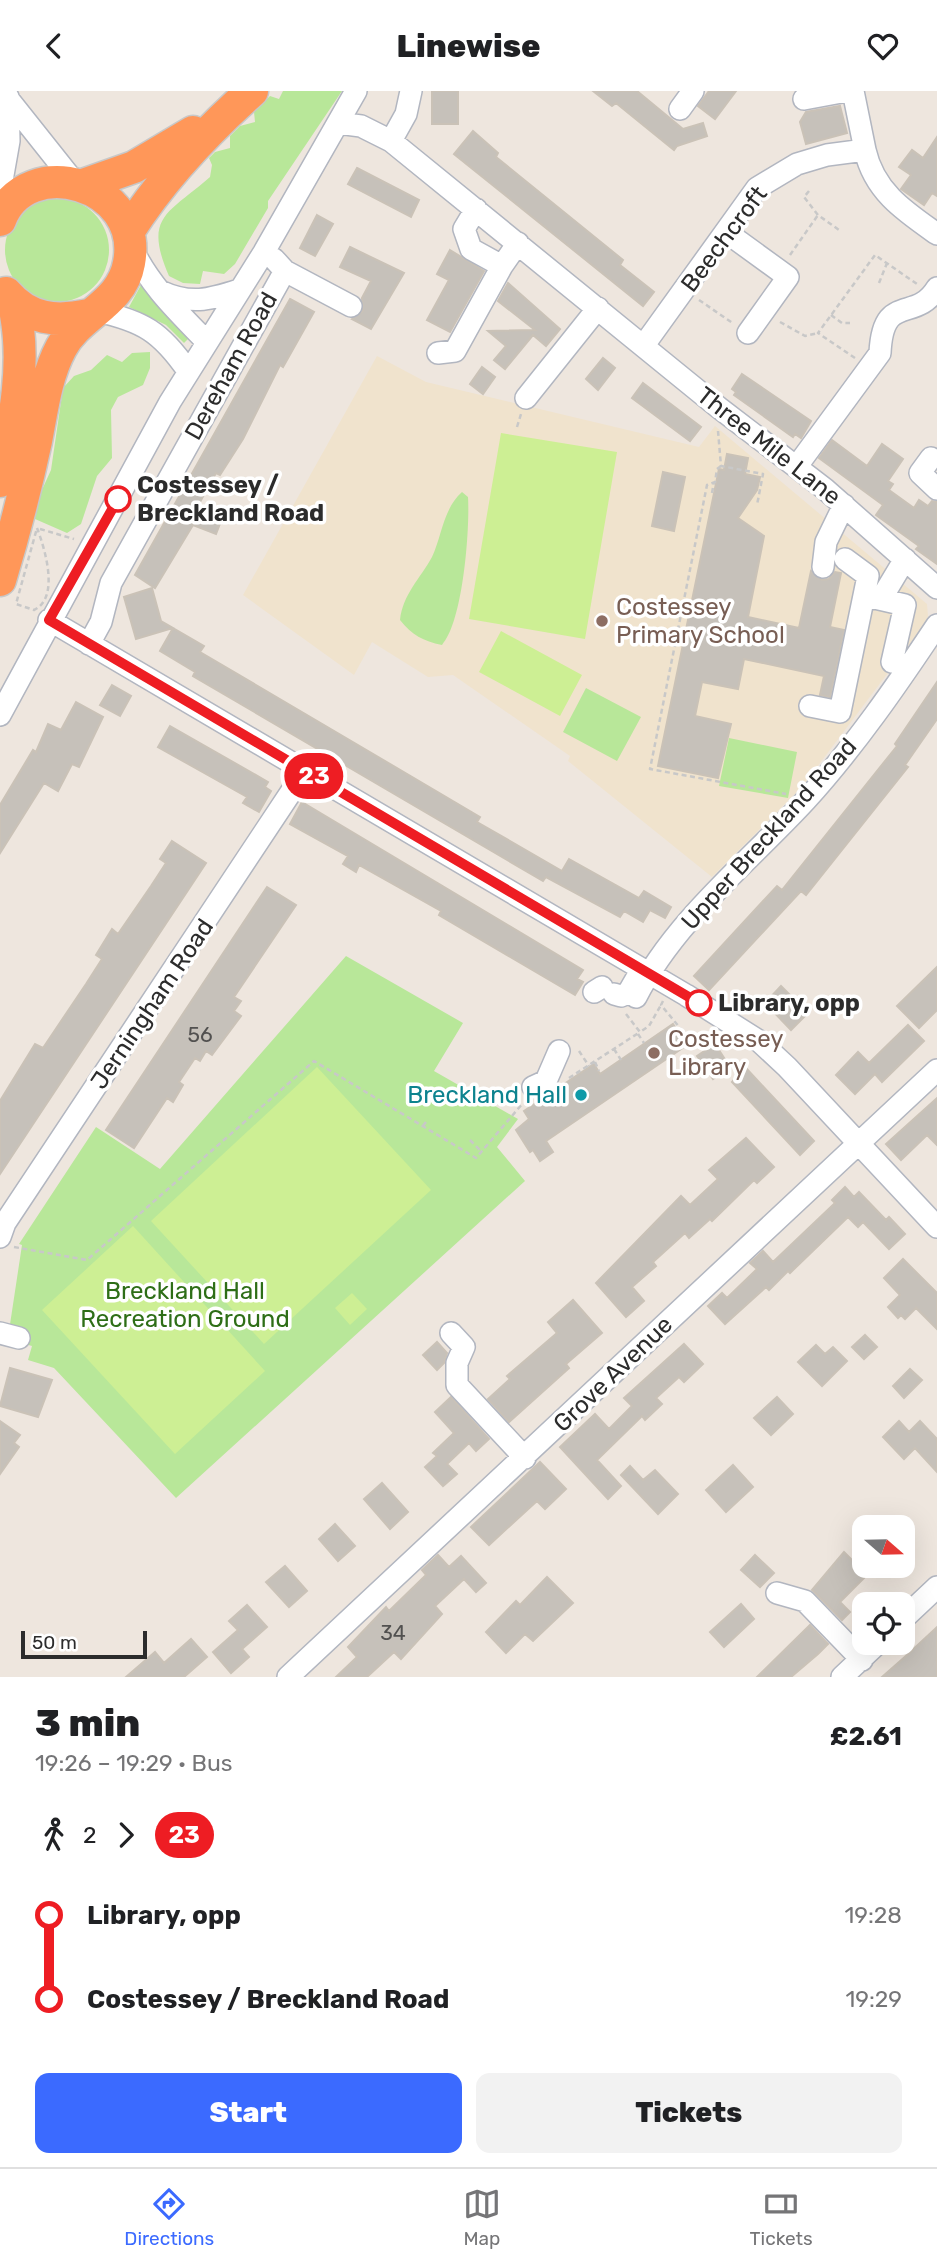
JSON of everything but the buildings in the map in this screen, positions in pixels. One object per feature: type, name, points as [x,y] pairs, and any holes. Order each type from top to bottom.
[{"type":"highway","points":[[1,209],[34,187],[58,182],[79,184],[134,167],[247,96]]},
{"type":"highway","points":[[8,592],[25,491],[49,380],[61,349],[74,328],[121,285],[129,264],[129,238],[152,194],[178,164],[247,96]]},
{"type":"highway","name":"Dereham Road","points":[[79,184],[113,205],[129,238]]},
{"type":"highway","name":"Dereham Road","points":[[5,292],[42,318],[64,321],[93,313]]},
{"type":"highway","name":"Dereham Road","points":[[0,481],[18,390],[18,319],[5,292]]},
{"type":"street","points":[[207,342],[264,252],[356,91]]},
{"type":"street","points":[[391,141],[406,114],[411,91]]},
{"type":"street","points":[[680,109],[693,91]]},
{"type":"street","points":[[804,99],[847,91]]},
{"type":"street","points":[[853,91],[867,160],[884,192],[937,234]]},
{"type":"street","points":[[7,96],[79,184]]},
{"type":"street","points":[[1,209],[9,141],[7,96]]},
{"type":"street","name":"Three Mile Lane","points":[[338,123],[361,126],[391,141],[718,407],[797,466],[937,588]]},
{"type":"street","name":"Beechcroft","points":[[644,345],[757,188],[797,164],[827,155],[867,160]]},
{"type":"street","points":[[476,209],[464,229],[471,249],[502,266]]},
{"type":"street","points":[[726,232],[788,277],[748,333]]},
{"type":"street","name":"Dereham Road","points":[[1,711],[188,371],[207,342],[182,319],[159,290],[139,263],[129,238]]},
{"type":"street","points":[[438,353],[454,351],[518,243]]},
{"type":"street","points":[[264,252],[285,271],[337,286],[351,306]]},
{"type":"street","name":"Dereham Road","points":[[89,644],[101,622],[111,583],[282,276]]},
{"type":"street","points":[[797,466],[880,353],[881,331],[886,321],[895,312],[927,300],[937,288]]},
{"type":"street","points":[[159,290],[185,301],[201,301],[239,290]]},
{"type":"street","points":[[526,398],[598,308]]},
{"type":"street","name":"Dereham Road","points":[[93,313],[133,320],[152,330],[173,349],[188,371]]},
{"type":"street","points":[[931,458],[920,473],[937,489]]},
{"type":"street","points":[[823,567],[827,543],[844,505]]},
{"type":"street","points":[[845,559],[868,576],[873,597]]},
{"type":"street","points":[[810,706],[840,712],[873,597],[905,559]]},
{"type":"street","points":[[873,597],[905,605],[892,662]]},
{"type":"street","points":[[49,620],[646,972],[758,1041],[815,1094],[937,1227]]},
{"type":"street","name":"Upper Breckland Road","points":[[646,972],[698,912],[814,791],[855,740],[937,625]]},
{"type":"street","name":"Jerningham Road","points":[[0,1237],[5,1223],[305,771]]},
{"type":"street","points":[[603,991],[621,996],[628,993],[646,972]]},
{"type":"street","points":[[631,1005],[646,972]]},
{"type":"street","points":[[533,1087],[546,1081],[568,1050]]},
{"type":"street","name":"Grove Avenue","points":[[288,1677],[526,1458],[937,1070]]},
{"type":"street","points":[[451,1333],[464,1347],[457,1363],[457,1385],[526,1458]]},
{"type":"street","points":[[915,1608],[937,1587]]},
{"type":"street","points":[[776,1593],[806,1601],[862,1660]]},
{"type":"street","points":[[842,1677],[867,1655]]},
{"type":"path","points":[[809,191],[804,198],[818,215],[839,230]]},
{"type":"path","points":[[780,271],[818,215]]},
{"type":"path","points":[[879,283],[887,263]]},
{"type":"path","points":[[685,290],[748,333]]},
{"type":"path","points":[[764,311],[805,336],[818,333]]},
{"type":"path","points":[[831,316],[850,323]]},
{"type":"path","points":[[712,493],[717,469],[721,466],[718,407]]},
{"type":"path","points":[[721,466],[763,474],[757,505]]},
{"type":"path","points":[[715,482],[707,485],[650,769],[790,795],[792,787],[814,791]]},
{"type":"path","points":[[8,592],[34,610],[43,606],[48,595],[44,548],[37,527],[54,533]]},
{"type":"path","points":[[631,1005],[644,1043]]},
{"type":"path","points":[[567,1080],[649,1026],[661,1005]]},
{"type":"path","points":[[675,1022],[685,1034],[681,1036]]},
{"type":"path","points":[[614,1049],[621,1060]]},
{"type":"path","points":[[568,1050],[589,1066]]},
{"type":"path","points":[[21,1249],[87,1260],[314,1061],[476,1158],[515,1116],[533,1087]]},
{"type":"path","points":[[595,1062],[598,1071]]},
{"type":"path","points":[[423,1126],[428,1119]]},
{"type":"path","points":[[470,1140],[482,1152]]},
{"type":"shaded area","name":"Costessey Primary School","points":[[377,356],[426,382],[699,447],[715,426],[927,604],[928,616],[924,625],[802,787],[712,877],[568,761],[570,756],[453,675],[428,677],[372,642],[354,675],[243,595]]},
{"type":"green space","points":[[283,91],[342,91],[268,201],[268,208],[235,264],[224,274],[203,271],[200,284],[183,283],[169,276],[159,240],[159,228],[164,218],[210,177],[212,165],[209,158],[215,152],[230,148],[230,136],[240,126],[255,122],[254,112],[270,96],[279,99]]},
{"type":"green space","points":[[57,198],[77,202],[94,213],[105,230],[109,250],[105,270],[94,287],[77,298],[57,302],[37,298],[20,287],[9,270],[5,250],[9,230],[20,213],[37,202]]},
{"type":"green space","points":[[141,285],[188,339],[184,343],[166,325],[129,307]]},
{"type":"green space","points":[[150,352],[150,368],[143,385],[118,397],[111,410],[112,458],[97,476],[81,524],[67,533],[35,519],[36,503],[51,470],[63,388],[74,376],[91,370],[107,355],[122,362],[132,353]]},
{"type":"green space","points":[[501,433],[617,452],[585,639],[469,619]]},
{"type":"green space","points":[[462,492],[468,497],[464,575],[455,617],[442,645],[418,637],[400,620],[408,594],[432,557],[451,506]]},
{"type":"green space","points":[[501,631],[582,675],[560,716],[479,672]]},
{"type":"green space","points":[[586,688],[641,717],[617,761],[563,732]]},
{"type":"green space","points":[[729,738],[797,752],[788,798],[719,786]]},
{"type":"green space","name":"Breckland Hall Recreation Ground","points":[[346,956],[463,1023],[434,1071],[518,1119],[497,1147],[525,1181],[176,1498],[54,1368],[28,1360],[32,1346],[18,1342],[9,1331],[22,1245],[19,1244],[96,1127],[160,1169]]},
{"type":"green space","points":[[317,1067],[431,1190],[264,1344],[151,1221]]},
{"type":"green space","points":[[133,1226],[265,1371],[175,1454],[42,1310]]},
{"type":"green space","points":[[352,1293],[367,1309],[350,1325],[335,1308]]},
{"type":"bus line","name":"23","points":[[118,499],[49,620],[699,1003]]},
{"type":"place","name":"Costessey / Breckland Road","points":[[118,499]]},
{"type":"place","name":"Costessey Primary School","points":[[602,621]]},
{"type":"place","name":"Library, opp","points":[[699,1003]]},
{"type":"place","name":"Costessey Library","points":[[654,1053]]},
{"type":"place","name":"Breckland Hall","points":[[581,1095]]}]
